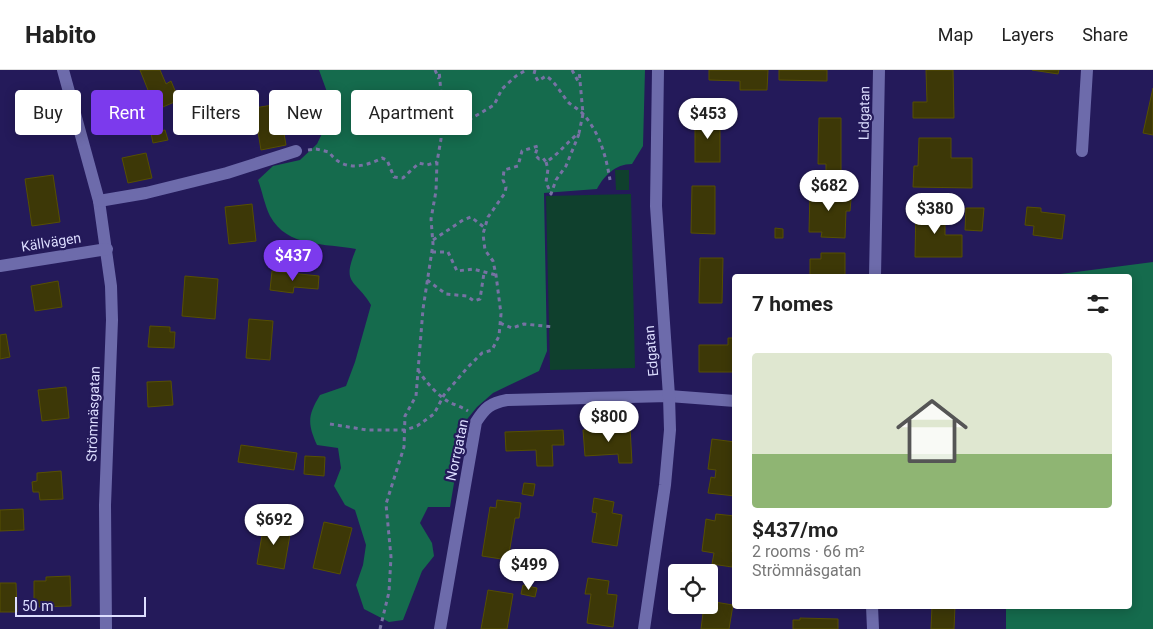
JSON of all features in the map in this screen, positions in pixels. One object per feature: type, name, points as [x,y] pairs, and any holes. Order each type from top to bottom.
[{"type":"street","name":"Strömnäsgatan","points":[[63,70],[99,201],[107,249],[110,286],[112,320],[105,505],[106,629]]},
{"type":"street","name":"Edgatan","points":[[644,629],[665,485],[670,430],[656,206],[658,70]]},
{"type":"street","name":"Lidgatan","points":[[875,274],[879,70]]},
{"type":"street","points":[[1082,151],[1088,70]]},
{"type":"street","points":[[99,201],[146,193],[227,174],[296,151]]},
{"type":"street","name":"Källvägen","points":[[0,266],[107,249]]},
{"type":"street","name":"Norrgatan","points":[[440,629],[476,422],[484,411],[494,403],[507,400],[669,396],[732,401]]},
{"type":"street","points":[[872,609],[872,629]]},
{"type":"path","points":[[435,70],[440,82]]},
{"type":"path","points":[[439,70],[440,90]]},
{"type":"path","points":[[472,118],[494,105],[502,90],[516,76],[526,70]]},
{"type":"path","points":[[535,70],[534,74],[538,81],[546,76],[552,79],[569,103],[583,114],[599,138],[606,157],[610,180]]},
{"type":"path","points":[[572,70],[579,83]]},
{"type":"path","points":[[330,424],[367,430],[405,430],[417,426],[434,414],[443,397],[482,353],[492,350],[499,336],[501,314],[493,261],[485,250],[483,234],[488,218],[505,193],[504,170],[518,166],[522,151],[538,146],[535,155],[539,159],[543,158],[546,162],[548,169],[546,182],[551,194],[556,180],[566,166],[580,133],[583,114],[578,70]]},
{"type":"path","points":[[546,162],[556,156],[566,143],[580,133]]},
{"type":"path","points":[[380,629],[389,592],[391,557],[386,504],[404,447],[405,416],[416,396],[423,309],[432,252],[431,219],[436,191],[437,162],[441,135]]},
{"type":"path","points":[[296,151],[316,149],[329,152],[335,160],[342,164],[354,166],[375,162],[382,158],[387,160],[394,177],[403,178],[419,163],[427,165],[437,162]]},
{"type":"path","points":[[433,241],[463,220],[471,217],[485,228]]},
{"type":"path","points":[[432,252],[448,252],[457,271],[473,269],[496,275]]},
{"type":"path","points":[[427,280],[446,294],[467,296],[474,301],[480,298],[484,273]]},
{"type":"path","points":[[500,323],[512,328],[524,324],[554,327]]},
{"type":"path","points":[[417,369],[423,378],[449,402],[461,406],[478,419]]},
{"type":"green space","points":[[319,70],[645,70],[643,146],[632,164],[615,168],[597,189],[544,193],[547,351],[539,371],[493,393],[477,407],[464,423],[450,507],[428,507],[420,523],[432,543],[434,556],[422,571],[403,620],[389,622],[364,609],[356,585],[363,565],[366,545],[355,510],[345,505],[334,486],[341,468],[338,448],[317,445],[310,425],[313,408],[320,395],[346,386],[355,362],[371,305],[350,276],[356,249],[308,242],[286,234],[270,216],[258,180],[273,166],[300,160],[317,144],[321,135],[341,135],[341,90],[326,90]]},
{"type":"green space","points":[[615,170],[629,170],[629,190],[616,190]]},
{"type":"green space","points":[[631,194],[635,368],[550,370],[546,196]]},
{"type":"green space","points":[[1153,262],[1153,629],[1006,629],[1006,609],[1132,609],[1132,274],[1060,274]]},
{"type":"building","points":[[140,70],[160,70],[166,84],[171,81],[175,90],[173,90],[173,103],[163,107],[163,90],[148,90]]},
{"type":"building","points":[[709,70],[768,70],[767,90],[740,90],[740,81],[709,80]]},
{"type":"building","points":[[779,70],[827,70],[827,81],[779,80]]},
{"type":"building","points":[[926,70],[953,70],[954,118],[913,118],[913,102],[927,102]]},
{"type":"building","points":[[1032,70],[1059,70],[1058,74]]},
{"type":"building","points":[[1153,88],[1153,135],[1143,133]]},
{"type":"building","points":[[269,106],[269,135],[284,135],[286,145],[261,150],[258,135],[259,107]]},
{"type":"building","points":[[695,117],[720,117],[720,162],[695,162]]},
{"type":"building","points":[[819,118],[841,118],[841,173],[826,173],[826,164],[818,164]]},
{"type":"building","points":[[163,130],[165,130],[168,140],[153,143],[151,135],[163,135]]},
{"type":"building","points":[[919,138],[951,138],[951,158],[972,158],[972,188],[913,187],[914,166],[918,166]]},
{"type":"building","points":[[146,153],[152,178],[128,183],[122,158]]},
{"type":"building","points":[[53,175],[60,222],[32,226],[25,179]]},
{"type":"building","points":[[692,186],[715,186],[715,234],[691,233]]},
{"type":"building","points":[[821,187],[846,188],[846,199],[851,199],[850,211],[846,211],[845,238],[821,237],[822,232],[809,232],[810,192],[820,192]]},
{"type":"building","points":[[252,204],[256,241],[229,244],[225,207]]},
{"type":"building","points":[[916,206],[945,207],[945,235],[962,235],[962,257],[915,257]]},
{"type":"building","points":[[1027,207],[1041,208],[1041,212],[1065,215],[1062,239],[1033,235],[1034,226],[1025,225]]},
{"type":"building","points":[[966,208],[984,208],[982,231],[965,230]]},
{"type":"building","points":[[775,228],[783,229],[783,238],[775,238]]},
{"type":"building","points":[[821,253],[845,253],[845,274],[810,274],[810,259],[821,259]]},
{"type":"building","points":[[700,258],[723,258],[722,303],[699,303]]},
{"type":"building","points":[[272,271],[319,276],[318,289],[294,287],[293,293],[270,290]]},
{"type":"building","points":[[185,276],[218,279],[215,319],[182,316]]},
{"type":"building","points":[[58,281],[62,307],[35,311],[31,286]]},
{"type":"building","points":[[249,319],[273,321],[270,360],[246,358]]},
{"type":"building","points":[[150,326],[170,327],[170,332],[175,332],[174,348],[148,347]]},
{"type":"building","points":[[6,334],[10,357],[0,359],[0,335]]},
{"type":"building","points":[[728,338],[732,338],[732,372],[699,372],[699,345],[728,345]]},
{"type":"building","points":[[171,381],[173,405],[148,407],[147,382]]},
{"type":"building","points":[[66,387],[69,418],[42,421],[38,390]]},
{"type":"building","points":[[630,427],[632,463],[619,463],[618,454],[585,456],[583,430]]},
{"type":"building","points":[[563,430],[564,445],[552,445],[553,466],[537,466],[536,450],[506,451],[505,432]]},
{"type":"building","points":[[712,439],[732,442],[732,496],[708,493],[711,477],[715,478],[716,470],[708,469]]},
{"type":"building","points":[[241,445],[297,453],[294,470],[238,462]]},
{"type":"building","points":[[305,456],[325,457],[324,476],[304,474]]},
{"type":"building","points":[[61,471],[63,499],[40,500],[39,492],[33,492],[32,482],[37,481],[37,473]]},
{"type":"building","points":[[524,483],[535,484],[533,496],[522,494]]},
{"type":"building","points":[[594,498],[614,502],[612,513],[622,515],[617,546],[592,542],[597,513],[592,512]]},
{"type":"building","points":[[497,500],[521,503],[519,518],[515,518],[508,560],[482,556],[490,507],[496,508]]},
{"type":"building","points":[[23,509],[24,530],[0,531],[0,510]]},
{"type":"building","points":[[716,514],[732,516],[732,567],[712,564],[714,553],[702,551],[706,519],[715,521]]},
{"type":"building","points":[[324,522],[352,528],[340,574],[313,568]]},
{"type":"building","points":[[264,524],[291,529],[284,569],[257,564]]},
{"type":"building","points":[[70,576],[71,606],[34,607],[34,581],[46,581],[46,577]]},
{"type":"building","points":[[588,578],[609,581],[607,594],[617,595],[613,627],[587,623],[591,594],[585,594]]},
{"type":"building","points":[[0,583],[16,583],[17,612],[0,612]]},
{"type":"building","points":[[523,585],[537,588],[535,597],[521,594]]},
{"type":"building","points":[[488,590],[513,594],[507,629],[481,629]]},
{"type":"building","points":[[718,602],[732,605],[729,629],[701,629],[703,614],[718,614]]},
{"type":"building","points":[[932,609],[955,609],[954,629],[931,629]]},
{"type":"building","points":[[800,618],[838,619],[838,629],[793,629],[793,620],[800,620]]}]
